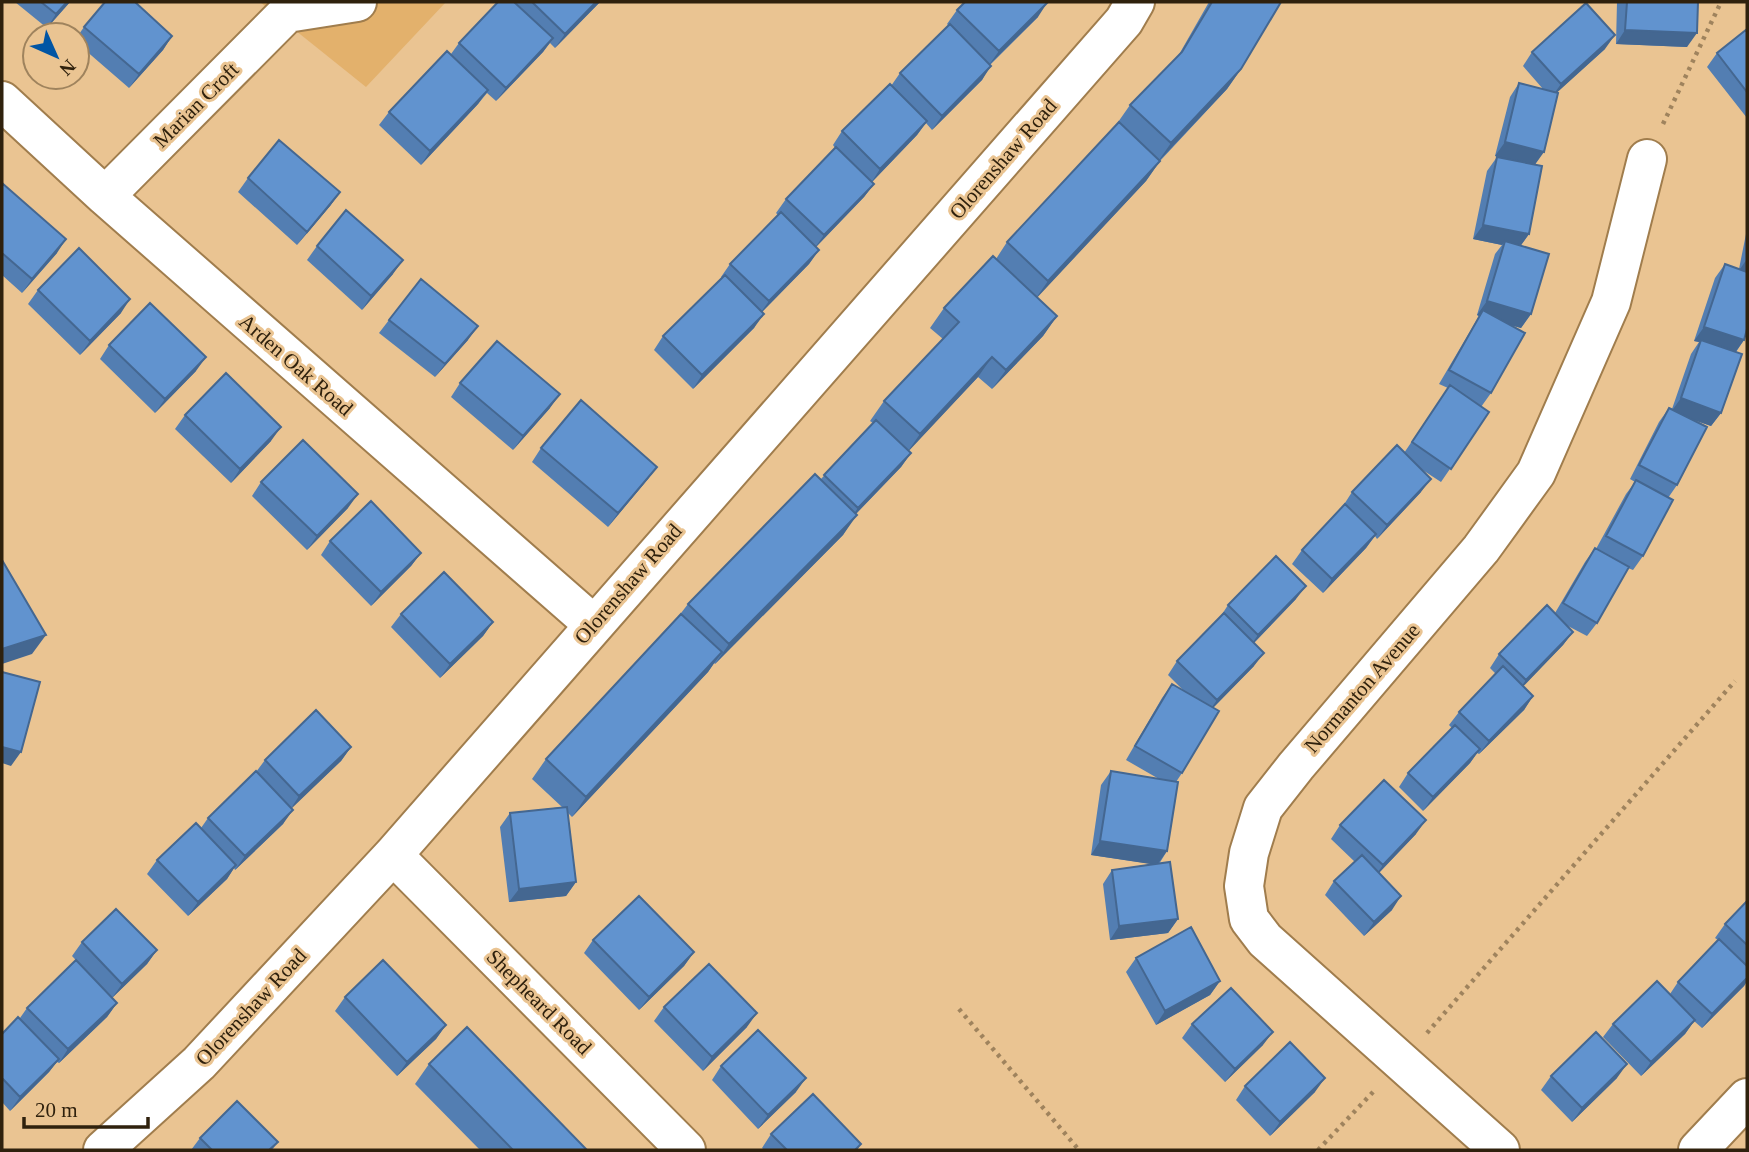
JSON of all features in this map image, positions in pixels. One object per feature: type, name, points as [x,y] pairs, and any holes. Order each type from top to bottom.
[{"type":"street","name":"Marian Croft","points":[[105,196],[287,7],[356,2]]},
{"type":"street","name":"Olorenshaw Road","points":[[103,1150],[199,1063],[393,855],[1124,21],[1135,2]]},
{"type":"street","name":"Arden Oak Road","points":[[2,102],[105,196],[593,624]]},
{"type":"street","name":"Normanton Avenue","points":[[1500,1150],[1265,940],[1249,919],[1244,886],[1249,853],[1263,808],[1481,550],[1536,474],[1611,302],[1647,159]]},
{"type":"street","name":"Shepheard Road","points":[[393,855],[686,1150]]},
{"type":"street","points":[[1698,1150],[1747,1098]]},
{"type":"path","points":[[1647,159],[1721,2]]},
{"type":"path","points":[[1318,1150],[1402,1062],[1735,681]]},
{"type":"path","points":[[959,1009],[1079,1150]]},
{"type":"shaded area","points":[[260,2],[446,2],[366,87]]},
{"type":"building","points":[[41,2],[67,2],[56,14]]},
{"type":"building","points":[[105,2],[135,2],[172,36],[139,74],[91,33],[89,21]]},
{"type":"building","points":[[498,2],[514,2],[553,38],[506,88],[459,43]]},
{"type":"building","points":[[532,2],[596,2],[565,34]]},
{"type":"building","points":[[965,2],[1047,3],[999,51],[957,10]]},
{"type":"building","points":[[1212,2],[1281,2],[1241,69],[1171,143],[1130,105],[1182,52]]},
{"type":"building","points":[[1627,2],[1698,2],[1697,33],[1625,30]]},
{"type":"building","points":[[1586,3],[1615,35],[1561,84],[1532,52]]},
{"type":"building","points":[[950,24],[991,66],[942,116],[900,73]]},
{"type":"building","points":[[1747,29],[1747,92],[1717,53]]},
{"type":"building","points":[[447,51],[488,90],[430,151],[389,112]]},
{"type":"building","points":[[1519,83],[1558,93],[1544,152],[1505,142]]},
{"type":"building","points":[[890,84],[927,121],[880,169],[842,131]]},
{"type":"building","points":[[1119,122],[1160,161],[1048,281],[1007,242]]},
{"type":"building","points":[[279,140],[340,192],[307,232],[248,178]]},
{"type":"building","points":[[836,147],[874,184],[824,235],[786,199]]},
{"type":"building","points":[[1497,157],[1542,166],[1529,234],[1483,225]]},
{"type":"building","points":[[2,183],[66,239],[32,279],[2,253]]},
{"type":"building","points":[[346,210],[403,260],[371,296],[317,246]]},
{"type":"building","points":[[781,212],[819,250],[769,301],[730,264]]},
{"type":"building","points":[[1505,241],[1549,254],[1531,314],[1487,301]]},
{"type":"building","points":[[79,248],[130,299],[90,341],[38,290]]},
{"type":"building","points":[[993,256],[1057,316],[1006,370],[992,357],[920,434],[884,401],[959,322],[944,308]]},
{"type":"building","points":[[1725,264],[1747,272],[1747,329],[1744,340],[1704,327]]},
{"type":"building","points":[[725,275],[764,314],[702,375],[663,336]]},
{"type":"building","points":[[421,279],[478,326],[445,364],[389,320]]},
{"type":"building","points":[[150,303],[206,357],[165,399],[109,345]]},
{"type":"building","points":[[1483,310],[1525,333],[1491,393],[1449,370]]},
{"type":"building","points":[[1701,340],[1742,354],[1721,413],[1681,398]]},
{"type":"building","points":[[497,341],[560,394],[523,436],[460,383]]},
{"type":"building","points":[[226,373],[281,427],[240,469],[185,415]]},
{"type":"building","points":[[1450,385],[1489,412],[1451,469],[1412,442]]},
{"type":"building","points":[[581,400],[657,467],[618,513],[541,448]]},
{"type":"building","points":[[1669,408],[1707,427],[1677,485],[1639,465]]},
{"type":"building","points":[[876,420],[911,453],[858,508],[824,475]]},
{"type":"building","points":[[303,440],[358,494],[317,536],[261,482]]},
{"type":"building","points":[[1397,445],[1431,479],[1387,525],[1352,492]]},
{"type":"building","points":[[815,474],[857,515],[729,644],[688,604]]},
{"type":"building","points":[[1636,480],[1673,500],[1643,556],[1606,536]]},
{"type":"building","points":[[371,501],[421,553],[381,592],[330,541]]},
{"type":"building","points":[[1345,504],[1376,534],[1332,579],[1302,550]]},
{"type":"building","points":[[1595,548],[1629,567],[1597,623],[1563,603]]},
{"type":"building","points":[[1276,556],[1306,586],[1258,635],[1228,605]]},
{"type":"building","points":[[2,560],[46,635],[2,649]]},
{"type":"building","points":[[444,572],[493,622],[450,664],[401,614]]},
{"type":"building","points":[[1547,605],[1573,632],[1526,680],[1499,654]]},
{"type":"building","points":[[1224,613],[1264,653],[1217,700],[1177,661]]},
{"type":"building","points":[[681,614],[722,652],[586,797],[546,759]]},
{"type":"building","points":[[1503,666],[1533,696],[1489,741],[1459,712]]},
{"type":"building","points":[[2,672],[40,682],[21,752],[2,747]]},
{"type":"building","points":[[1172,684],[1219,711],[1182,773],[1135,746]]},
{"type":"building","points":[[316,710],[351,747],[299,796],[265,760]]},
{"type":"building","points":[[1455,725],[1480,749],[1433,797],[1408,773]]},
{"type":"building","points":[[256,771],[293,810],[245,856],[208,818]]},
{"type":"building","points":[[1111,771],[1178,782],[1167,851],[1100,841]]},
{"type":"building","points":[[1384,780],[1426,820],[1383,865],[1340,825]]},
{"type":"building","points":[[567,807],[576,882],[519,889],[510,813]]},
{"type":"building","points":[[196,823],[236,865],[198,902],[157,860]]},
{"type":"building","points":[[1362,855],[1401,896],[1374,922],[1334,881]]},
{"type":"building","points":[[1170,862],[1178,919],[1119,926],[1112,870]]},
{"type":"building","points":[[639,896],[694,952],[649,997],[593,940]]},
{"type":"building","points":[[1747,901],[1747,945],[1725,924]]},
{"type":"building","points":[[116,909],[157,950],[122,984],[82,942]]},
{"type":"building","points":[[1191,927],[1220,981],[1165,1011],[1136,958]]},
{"type":"building","points":[[1719,939],[1747,966],[1747,978],[1712,1014],[1678,982]]},
{"type":"building","points":[[76,960],[117,1003],[68,1049],[27,1008]]},
{"type":"building","points":[[383,960],[446,1025],[407,1062],[345,997]]},
{"type":"building","points":[[709,964],[757,1013],[712,1057],[664,1007]]},
{"type":"building","points":[[1657,981],[1695,1020],[1651,1062],[1613,1024]]},
{"type":"building","points":[[1231,988],[1273,1032],[1235,1069],[1192,1024]]},
{"type":"building","points":[[18,1017],[59,1059],[20,1097],[2,1078],[2,1034]]},
{"type":"building","points":[[467,1027],[585,1150],[513,1150],[429,1064]]},
{"type":"building","points":[[758,1030],[806,1078],[768,1115],[721,1066]]},
{"type":"building","points":[[1596,1032],[1627,1064],[1582,1108],[1551,1076]]},
{"type":"building","points":[[1290,1042],[1325,1078],[1280,1122],[1245,1086]]},
{"type":"building","points":[[813,1094],[861,1144],[855,1150],[787,1150],[771,1134]]},
{"type":"building","points":[[237,1101],[278,1142],[269,1150],[212,1150],[200,1138]]}]
